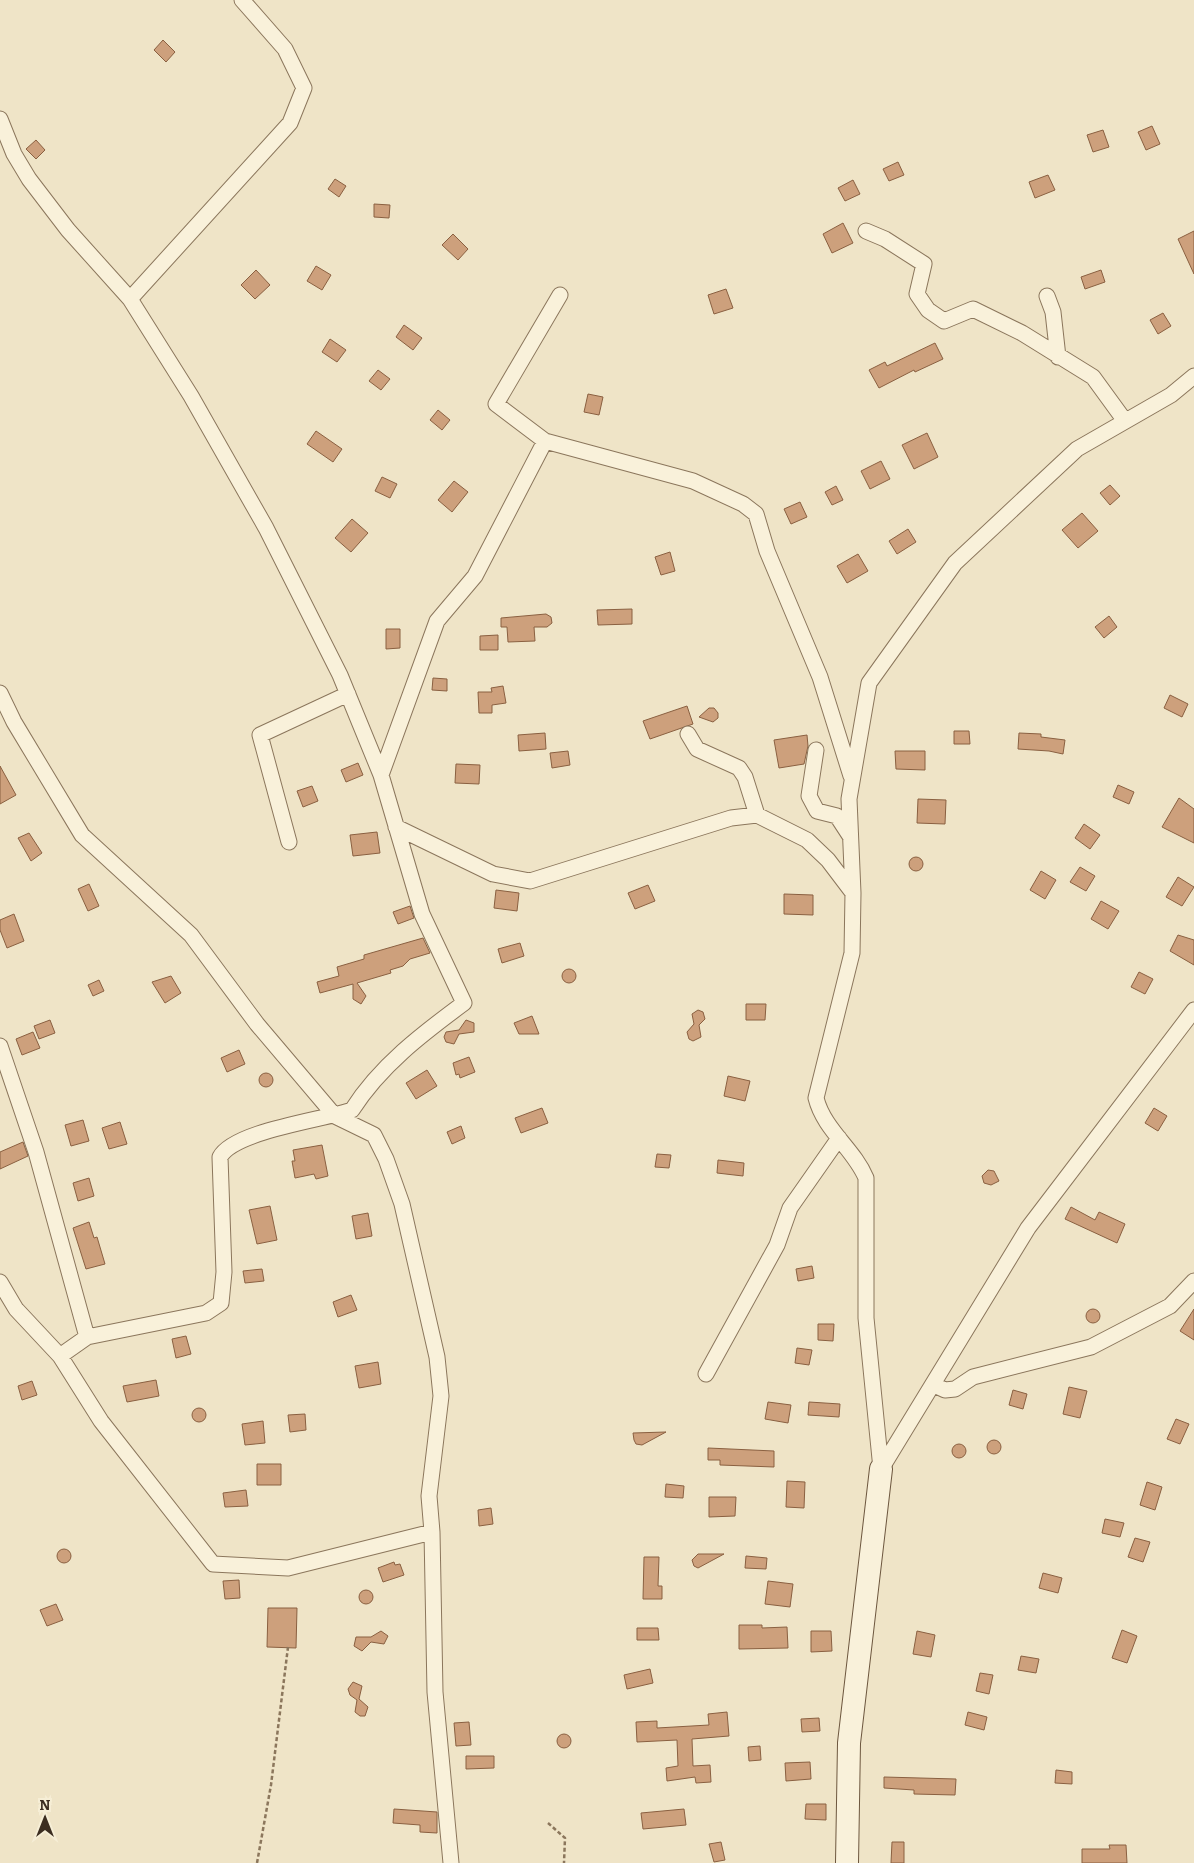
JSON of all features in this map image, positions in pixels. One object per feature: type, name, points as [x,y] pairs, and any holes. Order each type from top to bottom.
[{"type":"main road","points":[[846,1863],[849,1743],[881,1469]]},
{"type":"street","points":[[130,299],[290,123],[304,88],[285,49],[242,0]]},
{"type":"street","points":[[0,119],[14,154],[29,178],[68,230],[130,299],[191,396],[266,528],[348,694],[381,775],[422,914],[464,1002],[412,1042],[366,1088],[352,1110],[335,1116],[252,1135],[224,1149],[220,1157],[224,1272],[221,1303],[206,1313],[88,1337],[60,1356]]},
{"type":"street","points":[[866,231],[885,238],[924,264],[917,294],[928,310],[944,321],[973,309],[1022,333],[1093,377],[1125,421]]},
{"type":"street","points":[[560,295],[496,404],[545,441],[693,481],[743,504],[756,514],[767,551],[820,677],[852,779]]},
{"type":"street","points":[[1047,296],[1053,312],[1058,357]]},
{"type":"street","points":[[881,1469],[866,1318],[866,1178],[860,1162],[839,1138],[819,1109],[816,1098],[852,953],[853,893],[850,799],[869,683],[955,563],[1077,449],[1171,395],[1194,376]]},
{"type":"street","points":[[381,775],[437,621],[475,576],[545,441]]},
{"type":"street","points":[[0,694],[7,724],[82,834],[191,935],[257,1024],[335,1116],[374,1135],[386,1159],[402,1204],[408,1239],[430,1322],[437,1357],[441,1396],[429,1496],[432,1532],[435,1692],[451,1863]]},
{"type":"street","points":[[289,842],[260,735],[348,694]]},
{"type":"street","points":[[688,734],[697,749],[739,768],[745,777],[757,815]]},
{"type":"street","points":[[816,750],[809,796],[817,811],[838,816],[850,838]]},
{"type":"street","points":[[396,827],[493,874],[530,881],[731,818],[757,815],[807,840],[828,860],[853,893]]},
{"type":"street","points":[[881,1469],[934,1385],[1028,1228],[1194,1010]]},
{"type":"street","points":[[0,1046],[36,1152],[88,1337]]},
{"type":"street","points":[[706,1374],[777,1245],[790,1208],[839,1138]]},
{"type":"street","points":[[934,1385],[945,1390],[955,1389],[973,1377],[1091,1347],[1170,1306],[1194,1281]]},
{"type":"street","points":[[0,1282],[16,1308],[60,1356],[101,1421],[214,1564],[288,1568],[432,1532]]},
{"type":"path","points":[[257,1863],[271,1785],[288,1648]]},
{"type":"path","points":[[548,1824],[565,1838],[564,1863]]},
{"type":"building","points":[[163,40],[175,52],[166,62],[154,50]]},
{"type":"building","points":[[1152,126],[1160,144],[1146,150],[1138,132]]},
{"type":"building","points":[[1103,130],[1109,147],[1093,152],[1087,135]]},
{"type":"building","points":[[36,140],[45,150],[36,159],[26,149]]},
{"type":"building","points":[[898,162],[904,175],[889,181],[883,169]]},
{"type":"building","points":[[1048,175],[1055,190],[1035,198],[1029,182]]},
{"type":"building","points":[[335,179],[346,186],[339,197],[328,189]]},
{"type":"building","points":[[853,180],[860,194],[845,201],[838,188]]},
{"type":"building","points":[[374,204],[390,205],[389,218],[374,217]]},
{"type":"building","points":[[843,223],[853,243],[832,253],[823,234]]},
{"type":"building","points":[[1194,231],[1194,274],[1178,239]]},
{"type":"building","points":[[453,234],[468,249],[458,260],[442,245]]},
{"type":"building","points":[[316,266],[331,275],[322,290],[307,281]]},
{"type":"building","points":[[256,270],[270,285],[255,299],[241,285]]},
{"type":"building","points":[[1101,270],[1105,282],[1085,289],[1081,277]]},
{"type":"building","points":[[726,289],[733,308],[714,314],[708,295]]},
{"type":"building","points":[[1163,313],[1171,326],[1158,334],[1150,320]]},
{"type":"building","points":[[404,325],[422,338],[413,350],[396,337]]},
{"type":"building","points":[[330,339],[346,350],[337,362],[322,352]]},
{"type":"building","points":[[935,343],[943,359],[915,372],[914,370],[879,388],[869,370],[885,362],[887,366]]},
{"type":"building","points":[[378,370],[390,379],[381,390],[369,381]]},
{"type":"building","points":[[588,394],[603,397],[599,415],[584,412]]},
{"type":"building","points":[[438,410],[450,420],[442,430],[430,420]]},
{"type":"building","points":[[316,431],[342,449],[333,462],[307,444]]},
{"type":"building","points":[[927,433],[938,457],[914,469],[902,445]]},
{"type":"building","points":[[881,461],[890,479],[870,489],[861,471]]},
{"type":"building","points":[[382,477],[397,484],[390,498],[375,491]]},
{"type":"building","points":[[454,481],[468,492],[452,512],[438,500]]},
{"type":"building","points":[[1110,485],[1120,496],[1110,505],[1100,493]]},
{"type":"building","points":[[836,486],[843,500],[832,505],[825,492]]},
{"type":"building","points":[[800,502],[807,517],[791,524],[784,509]]},
{"type":"building","points":[[1082,513],[1098,531],[1078,548],[1062,530]]},
{"type":"building","points":[[352,519],[368,533],[351,552],[335,538]]},
{"type":"building","points":[[908,529],[916,542],[897,554],[889,541]]},
{"type":"building","points":[[670,552],[675,571],[661,575],[655,557]]},
{"type":"building","points":[[858,554],[868,571],[847,583],[837,566]]},
{"type":"building","points":[[632,609],[632,624],[598,625],[597,610]]},
{"type":"building","points":[[546,614],[551,617],[552,623],[547,627],[534,627],[535,641],[508,642],[507,627],[501,627],[501,618]]},
{"type":"building","points":[[1109,616],[1117,627],[1104,638],[1095,627]]},
{"type":"building","points":[[386,629],[400,629],[400,648],[386,649]]},
{"type":"building","points":[[498,635],[498,650],[480,650],[480,636]]},
{"type":"building","points":[[433,678],[447,679],[447,691],[432,690]]},
{"type":"building","points":[[503,686],[506,703],[492,705],[492,713],[479,713],[478,692],[492,692],[491,688]]},
{"type":"building","points":[[1170,695],[1188,704],[1182,717],[1164,708]]},
{"type":"building","points":[[687,706],[693,724],[650,739],[643,721]]},
{"type":"building","points":[[709,708],[714,708],[718,713],[718,718],[713,722],[699,717]]},
{"type":"building","points":[[954,731],[969,731],[970,744],[954,744]]},
{"type":"building","points":[[545,733],[546,749],[519,751],[518,735]]},
{"type":"building","points":[[1019,733],[1041,734],[1041,737],[1065,740],[1063,754],[1018,749]]},
{"type":"building","points":[[807,735],[808,746],[804,764],[779,768],[774,740]]},
{"type":"building","points":[[568,751],[570,765],[552,768],[550,753]]},
{"type":"building","points":[[895,751],[925,751],[925,770],[896,769]]},
{"type":"building","points":[[358,763],[363,775],[346,782],[341,770]]},
{"type":"building","points":[[456,764],[480,765],[479,784],[455,783]]},
{"type":"building","points":[[0,766],[16,795],[0,804]]},
{"type":"building","points":[[1118,785],[1134,792],[1129,804],[1113,797]]},
{"type":"building","points":[[312,786],[318,801],[303,807],[297,791]]},
{"type":"building","points":[[1179,798],[1194,809],[1194,843],[1162,827]]},
{"type":"building","points":[[918,799],[946,800],[945,824],[917,823]]},
{"type":"building","points":[[1084,824],[1100,835],[1090,849],[1075,838]]},
{"type":"building","points":[[377,832],[380,853],[353,856],[350,835]]},
{"type":"building","points":[[29,833],[42,853],[31,861],[18,838]]},
{"type":"building","points":[[913,857],[919,857],[923,864],[919,871],[913,871],[909,867],[909,861]]},
{"type":"building","points":[[1080,867],[1095,876],[1086,891],[1070,882]]},
{"type":"building","points":[[1041,871],[1056,880],[1045,899],[1030,890]]},
{"type":"building","points":[[1178,877],[1194,887],[1182,906],[1166,897]]},
{"type":"building","points":[[89,884],[99,906],[88,911],[78,889]]},
{"type":"building","points":[[648,885],[655,901],[635,909],[628,893]]},
{"type":"building","points":[[496,890],[519,893],[517,911],[494,908]]},
{"type":"building","points":[[784,894],[813,895],[813,915],[784,914]]},
{"type":"building","points":[[1101,901],[1119,911],[1108,929],[1091,919]]},
{"type":"building","points":[[410,906],[414,918],[398,924],[393,912]]},
{"type":"building","points":[[14,914],[24,941],[7,948],[0,930],[0,920]]},
{"type":"building","points":[[1178,935],[1194,940],[1194,965],[1170,951]]},
{"type":"building","points":[[423,938],[430,953],[410,959],[403,966],[390,970],[391,973],[357,983],[366,996],[361,1004],[353,999],[353,984],[320,993],[317,982],[339,976],[337,967],[364,959],[364,955]]},
{"type":"building","points":[[520,943],[524,956],[502,963],[498,949]]},
{"type":"building","points":[[566,969],[572,969],[576,976],[572,983],[566,983],[562,979],[562,973]]},
{"type":"building","points":[[1139,972],[1153,979],[1145,994],[1131,987]]},
{"type":"building","points":[[171,976],[181,993],[165,1003],[152,982]]},
{"type":"building","points":[[99,980],[104,991],[93,996],[88,985]]},
{"type":"building","points":[[746,1004],[766,1004],[765,1020],[746,1020]]},
{"type":"building","points":[[698,1010],[703,1012],[705,1019],[699,1025],[701,1037],[693,1041],[689,1039],[687,1032],[694,1024],[692,1014]]},
{"type":"building","points":[[532,1016],[539,1034],[519,1034],[514,1023]]},
{"type":"building","points":[[50,1020],[55,1033],[39,1039],[34,1026]]},
{"type":"building","points":[[466,1020],[474,1023],[474,1032],[459,1034],[454,1044],[446,1042],[444,1037],[446,1032],[459,1030]]},
{"type":"building","points":[[33,1032],[40,1048],[22,1055],[16,1039]]},
{"type":"building","points":[[239,1050],[245,1064],[227,1072],[221,1058]]},
{"type":"building","points":[[469,1057],[475,1072],[460,1078],[459,1074],[456,1075],[453,1063]]},
{"type":"building","points":[[427,1070],[437,1086],[416,1099],[406,1083]]},
{"type":"building","points":[[263,1073],[269,1073],[273,1080],[269,1087],[263,1087],[259,1083],[259,1077]]},
{"type":"building","points":[[728,1076],[750,1081],[745,1101],[724,1096]]},
{"type":"building","points":[[542,1108],[548,1123],[521,1133],[515,1118]]},
{"type":"building","points":[[1154,1108],[1167,1116],[1158,1131],[1145,1123]]},
{"type":"building","points":[[83,1120],[89,1141],[71,1146],[65,1125]]},
{"type":"building","points":[[120,1122],[127,1144],[109,1149],[102,1128]]},
{"type":"building","points":[[461,1126],[465,1138],[452,1144],[447,1132]]},
{"type":"building","points":[[23,1142],[28,1156],[0,1169],[0,1152]]},
{"type":"building","points":[[322,1145],[328,1176],[316,1179],[314,1174],[295,1178],[292,1161],[295,1161],[293,1150]]},
{"type":"building","points":[[657,1154],[671,1155],[669,1168],[655,1167]]},
{"type":"building","points":[[718,1160],[744,1163],[743,1176],[717,1173]]},
{"type":"building","points":[[988,1170],[994,1171],[999,1181],[991,1185],[984,1183],[982,1176]]},
{"type":"building","points":[[89,1178],[94,1196],[78,1201],[73,1183]]},
{"type":"building","points":[[270,1206],[277,1240],[257,1244],[249,1210]]},
{"type":"building","points":[[1071,1207],[1095,1220],[1099,1212],[1125,1224],[1117,1243],[1065,1219]]},
{"type":"building","points":[[368,1213],[372,1236],[356,1239],[352,1216]]},
{"type":"building","points":[[89,1222],[94,1238],[97,1237],[105,1264],[86,1269],[73,1228]]},
{"type":"building","points":[[812,1266],[814,1278],[798,1281],[796,1269]]},
{"type":"building","points":[[262,1269],[264,1281],[245,1283],[243,1271]]},
{"type":"building","points":[[351,1295],[357,1310],[338,1317],[333,1302]]},
{"type":"building","points":[[1090,1309],[1096,1309],[1100,1316],[1096,1323],[1090,1323],[1086,1319],[1086,1313]]},
{"type":"building","points":[[1194,1309],[1194,1340],[1180,1331]]},
{"type":"building","points":[[818,1324],[834,1324],[833,1341],[818,1340]]},
{"type":"building","points":[[186,1336],[191,1354],[176,1358],[172,1339]]},
{"type":"building","points":[[797,1348],[812,1350],[809,1365],[795,1363]]},
{"type":"building","points":[[378,1362],[381,1384],[359,1388],[355,1366]]},
{"type":"building","points":[[156,1380],[159,1396],[127,1402],[123,1386]]},
{"type":"building","points":[[32,1381],[37,1395],[22,1400],[18,1386]]},
{"type":"building","points":[[1069,1387],[1087,1391],[1080,1418],[1063,1414]]},
{"type":"building","points":[[1013,1390],[1027,1394],[1023,1409],[1009,1405]]},
{"type":"building","points":[[768,1402],[791,1405],[788,1423],[765,1419]]},
{"type":"building","points":[[809,1402],[840,1404],[839,1417],[808,1415]]},
{"type":"building","points":[[196,1408],[202,1408],[206,1415],[202,1422],[196,1422],[192,1418],[192,1412]]},
{"type":"building","points":[[305,1414],[306,1430],[290,1432],[288,1415]]},
{"type":"building","points":[[1176,1419],[1189,1424],[1180,1444],[1167,1439]]},
{"type":"building","points":[[263,1421],[265,1443],[245,1445],[242,1424]]},
{"type":"building","points":[[666,1432],[642,1445],[636,1444],[633,1433]]},
{"type":"building","points":[[994,1440],[999,1442],[1001,1447],[999,1452],[994,1454],[989,1452],[987,1447],[989,1442]]},
{"type":"building","points":[[959,1444],[964,1446],[966,1451],[964,1456],[959,1458],[954,1456],[952,1451],[954,1446]]},
{"type":"building","points":[[708,1448],[774,1451],[774,1467],[720,1465],[720,1460],[708,1460]]},
{"type":"building","points":[[257,1464],[281,1464],[281,1485],[257,1485]]},
{"type":"building","points":[[787,1481],[805,1482],[804,1508],[786,1507]]},
{"type":"building","points":[[1147,1482],[1162,1487],[1155,1510],[1140,1505]]},
{"type":"building","points":[[666,1484],[684,1486],[683,1498],[665,1497]]},
{"type":"building","points":[[246,1490],[248,1506],[225,1507],[223,1493]]},
{"type":"building","points":[[709,1497],[736,1497],[735,1516],[709,1517]]},
{"type":"building","points":[[491,1508],[493,1524],[479,1526],[478,1510]]},
{"type":"building","points":[[1105,1519],[1124,1523],[1120,1537],[1102,1533]]},
{"type":"building","points":[[1135,1538],[1150,1542],[1143,1562],[1128,1557]]},
{"type":"building","points":[[64,1549],[69,1551],[71,1556],[69,1561],[64,1563],[59,1561],[57,1556],[59,1551]]},
{"type":"building","points":[[698,1554],[724,1554],[698,1568],[694,1566],[692,1560]]},
{"type":"building","points":[[746,1556],[767,1558],[766,1569],[745,1568]]},
{"type":"building","points":[[644,1557],[659,1557],[658,1586],[662,1586],[662,1599],[643,1599]]},
{"type":"building","points":[[394,1562],[395,1565],[400,1564],[404,1575],[383,1582],[378,1568]]},
{"type":"building","points":[[1043,1573],[1062,1578],[1058,1593],[1039,1588]]},
{"type":"building","points":[[239,1580],[240,1598],[225,1599],[223,1581]]},
{"type":"building","points":[[768,1581],[793,1584],[790,1607],[765,1604]]},
{"type":"building","points":[[366,1590],[371,1592],[373,1597],[371,1602],[366,1604],[361,1602],[359,1597],[361,1592]]},
{"type":"building","points":[[56,1604],[63,1620],[47,1626],[40,1610]]},
{"type":"building","points":[[268,1608],[297,1608],[296,1648],[267,1647]]},
{"type":"building","points":[[739,1625],[762,1625],[762,1628],[787,1627],[788,1648],[739,1649]]},
{"type":"building","points":[[637,1628],[658,1628],[659,1640],[637,1640]]},
{"type":"building","points":[[1122,1630],[1137,1636],[1127,1663],[1112,1658]]},
{"type":"building","points":[[381,1631],[388,1636],[384,1644],[371,1642],[362,1651],[354,1646],[356,1637],[371,1637]]},
{"type":"building","points":[[811,1631],[831,1631],[832,1651],[811,1652]]},
{"type":"building","points":[[917,1631],[935,1635],[931,1657],[913,1654]]},
{"type":"building","points":[[1021,1656],[1039,1659],[1036,1673],[1018,1670]]},
{"type":"building","points":[[650,1669],[653,1683],[627,1689],[624,1675]]},
{"type":"building","points":[[980,1673],[993,1675],[989,1694],[976,1691]]},
{"type":"building","points":[[353,1682],[362,1686],[359,1699],[368,1707],[365,1716],[360,1716],[355,1712],[357,1700],[350,1695],[348,1689]]},
{"type":"building","points":[[727,1712],[729,1736],[692,1739],[693,1766],[710,1765],[711,1782],[696,1783],[695,1777],[667,1781],[666,1768],[678,1766],[677,1740],[637,1742],[636,1722],[657,1721],[657,1728],[709,1725],[708,1714]]},
{"type":"building","points":[[968,1712],[987,1717],[984,1730],[965,1725]]},
{"type":"building","points":[[819,1718],[820,1731],[802,1732],[801,1719]]},
{"type":"building","points":[[469,1722],[471,1745],[456,1746],[454,1723]]},
{"type":"building","points":[[561,1734],[567,1734],[571,1741],[567,1748],[561,1748],[557,1744],[557,1738]]},
{"type":"building","points":[[760,1746],[761,1760],[749,1761],[748,1747]]},
{"type":"building","points":[[466,1756],[494,1756],[494,1768],[466,1769]]},
{"type":"building","points":[[810,1762],[811,1779],[786,1781],[785,1763]]},
{"type":"building","points":[[1056,1770],[1072,1772],[1072,1784],[1055,1783]]},
{"type":"building","points":[[884,1777],[956,1779],[955,1795],[914,1794],[914,1790],[884,1788]]},
{"type":"building","points":[[806,1804],[826,1804],[826,1820],[805,1819]]},
{"type":"building","points":[[394,1809],[437,1812],[437,1833],[420,1832],[420,1825],[393,1823]]},
{"type":"building","points":[[684,1809],[686,1825],[643,1829],[641,1813]]},
{"type":"building","points":[[721,1842],[725,1860],[714,1862],[709,1844]]},
{"type":"building","points":[[892,1842],[904,1842],[904,1863],[891,1863]]},
{"type":"building","points":[[1109,1845],[1126,1845],[1127,1863],[1082,1863],[1082,1849],[1110,1849]]}]
